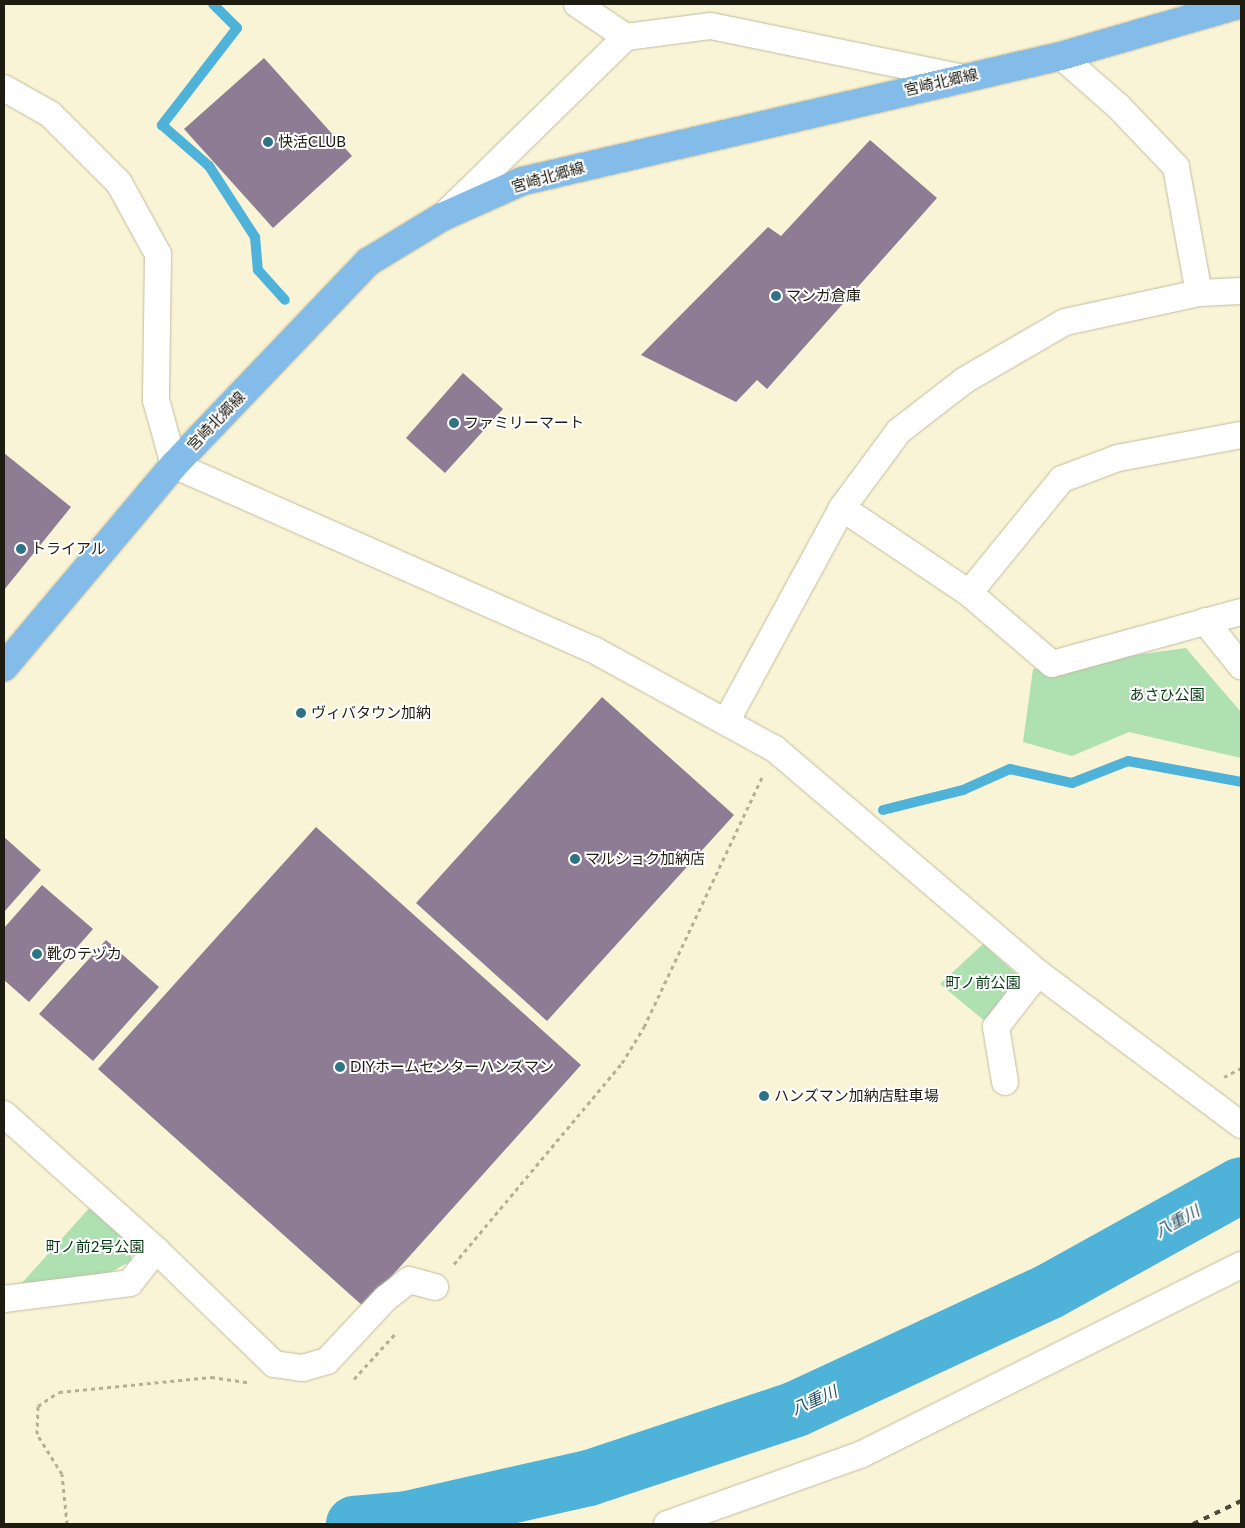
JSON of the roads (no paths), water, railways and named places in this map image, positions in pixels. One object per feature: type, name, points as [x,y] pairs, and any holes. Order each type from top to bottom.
[{"type":"main road","name":"宮崎北郷線","points":[[4,667],[174,466],[368,262],[442,216],[523,181],[959,77],[1061,56],[1241,4]]},
{"type":"street","points":[[577,4],[626,37]]},
{"type":"street","points":[[442,216],[626,37],[711,26],[959,77]]},
{"type":"street","points":[[1061,56],[1118,106],[1176,167],[1199,293]]},
{"type":"street","points":[[4,88],[50,114],[119,183],[158,254],[156,400],[174,466],[594,650],[727,720],[775,749],[1038,973],[1221,1108],[1241,1125]]},
{"type":"street","points":[[727,720],[842,508],[899,431],[965,380],[1065,322],[1199,293],[1241,291]]},
{"type":"street","points":[[969,593],[1062,479],[1118,458],[1241,435]]},
{"type":"street","points":[[842,508],[969,593],[1052,664],[1241,612]]},
{"type":"street","points":[[1205,621],[1241,666]]},
{"type":"street","points":[[1005,1082],[996,1027],[1038,973]]},
{"type":"street","points":[[4,1114],[156,1250],[274,1364],[303,1368],[327,1361],[386,1298],[409,1280],[435,1287]]},
{"type":"street","points":[[4,1299],[130,1283],[156,1250]]},
{"type":"street","points":[[667,1524],[860,1455],[1241,1265]]},
{"type":"waterway","points":[[213,4],[237,28],[162,125],[209,166],[255,237],[258,270],[285,300]]},
{"type":"waterway","points":[[883,810],[963,790],[1010,769],[1072,783],[1128,761],[1241,782]]},
{"type":"waterway","name":"八重川","points":[[354,1524],[407,1519],[589,1478],[796,1409],[1050,1291],[1241,1185]]},
{"type":"waterway","points":[[443,1511],[444,1524]]},
{"type":"railway","points":[[1193,1524],[1241,1501]]},
{"type":"place","name":"快活CLUB","points":[[268,142]]},
{"type":"place","name":"マンガ倉庫","points":[[776,296]]},
{"type":"place","name":"ファミリーマート","points":[[454,423]]},
{"type":"place","name":"トライアル","points":[[21,549]]},
{"type":"place","name":"ヴィバタウン加納","points":[[301,713]]},
{"type":"place","name":"マルショク加納店","points":[[575,859]]},
{"type":"place","name":"靴のテヅカ","points":[[37,954]]},
{"type":"place","name":"DIYホームセンターハンズマン","points":[[340,1067]]},
{"type":"place","name":"ハンズマン加納店駐車場","points":[[764,1096]]},
{"type":"park label","name":"あさひ公園","points":[[1167,695]]},
{"type":"park label","name":"町ノ前公園","points":[[983,983]]},
{"type":"park label","name":"町ノ前2号公園","points":[[95,1247]]}]
